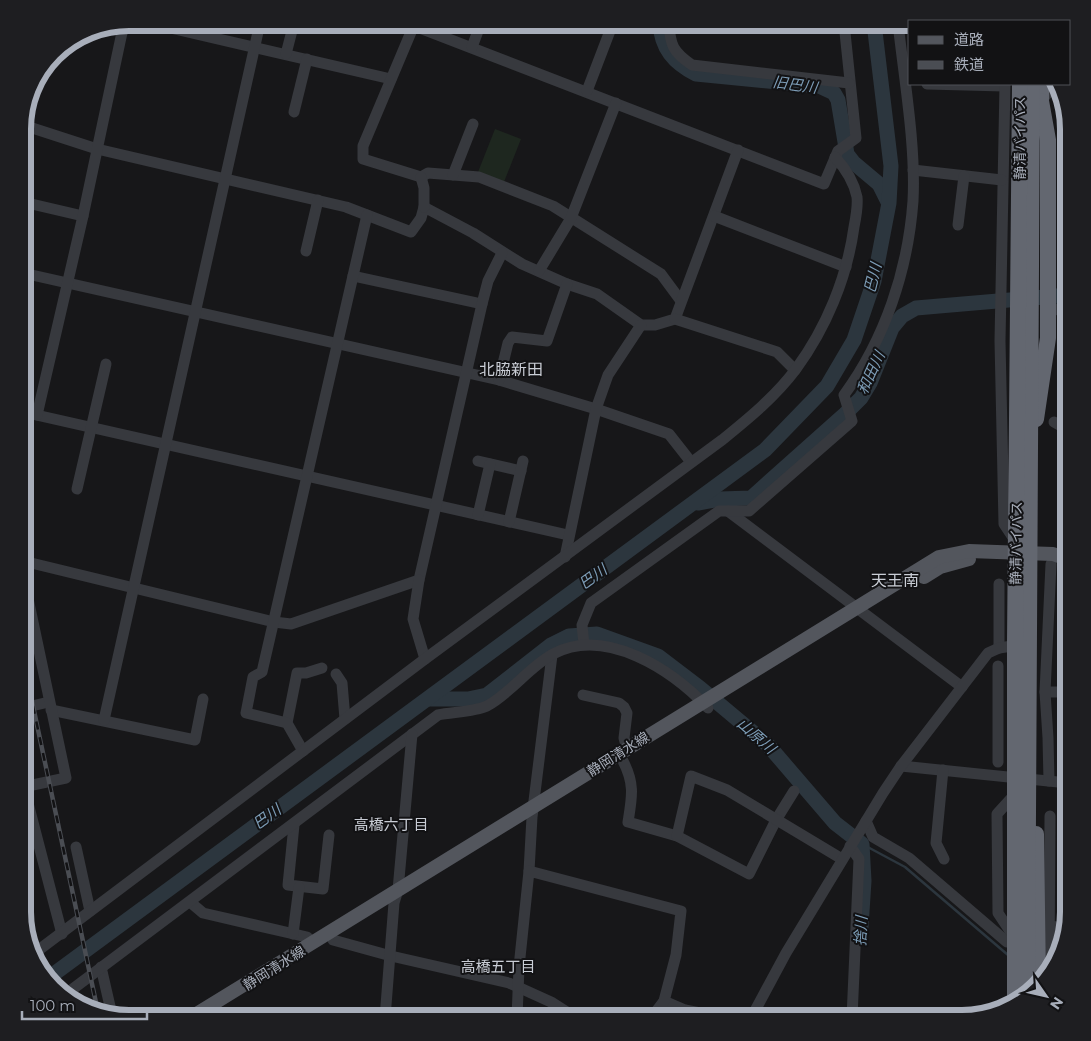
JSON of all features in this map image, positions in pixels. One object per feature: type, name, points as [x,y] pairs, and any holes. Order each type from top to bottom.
[{"type":"highway","points":[[1011,85],[1030,782],[1043,965]]},
{"type":"highway","name":"静清バイパス","points":[[1011,85],[1027,971]]},
{"type":"highway","name":"静清バイパス","points":[[1015,994],[1032,85]]},
{"type":"highway","points":[[1021,644],[1037,575],[1041,85]]},
{"type":"highway","points":[[1008,998],[1009,936],[1030,782],[1019,760],[1025,555],[1036,411],[1048,338],[1048,140],[1041,100]]},
{"type":"highway","points":[[1013,148],[1008,206],[1008,530],[1010,595],[1021,644]]},
{"type":"main road","name":"静岡清水線","points":[[219,1010],[333,940],[396,897],[858,610],[939,557],[969,551],[1025,555],[1060,554]]},
{"type":"main road","name":"静岡清水線","points":[[1025,555],[1051,564],[1060,559]]},
{"type":"main road","name":"静岡清水線","points":[[203,1010],[313,943],[396,897]]},
{"type":"street","points":[[189,31],[391,79]]},
{"type":"street","points":[[104,720],[258,31]]},
{"type":"street","points":[[286,54],[292,31]]},
{"type":"street","points":[[408,31],[391,79],[363,146],[363,159],[420,177],[428,173],[479,177],[553,206],[661,274],[681,301]]},
{"type":"street","points":[[429,31],[824,184],[837,154],[856,138],[845,31]]},
{"type":"street","points":[[472,47],[477,31]]},
{"type":"street","points":[[587,91],[609,31]]},
{"type":"street","points":[[670,31],[673,48],[680,57],[692,66],[850,83]]},
{"type":"street","points":[[584,644],[582,625],[591,603],[719,511],[749,511],[852,421],[844,395],[860,374],[877,343],[892,303],[908,244],[913,200],[912,170],[907,81],[899,31]]},
{"type":"street","points":[[37,415],[83,216],[122,32]]},
{"type":"street","points":[[294,112],[307,59]]},
{"type":"street","points":[[1011,85],[1002,180],[1000,341],[1004,524],[1025,555]]},
{"type":"street","points":[[1041,100],[1051,88]]},
{"type":"street","points":[[539,271],[571,218],[616,103]]},
{"type":"street","points":[[453,175],[473,124]]},
{"type":"street","points":[[31,128],[97,149],[346,207],[412,232],[421,218],[424,207],[424,188],[420,177]]},
{"type":"street","points":[[675,319],[738,150]]},
{"type":"street","points":[[39,950],[303,750],[565,557],[764,406],[796,370],[832,306],[846,268],[852,242],[857,199],[854,186],[837,154]]},
{"type":"street","points":[[912,170],[1002,180]]},
{"type":"street","points":[[958,225],[964,176]]},
{"type":"street","points":[[306,251],[318,200]]},
{"type":"street","points":[[31,204],[83,216]]},
{"type":"street","points":[[424,207],[539,271],[567,284],[598,294],[641,325],[655,325],[675,319],[777,352],[796,370]]},
{"type":"street","points":[[287,723],[246,713],[253,677],[262,672],[367,215]]},
{"type":"street","points":[[714,216],[846,268]]},
{"type":"street","points":[[425,659],[412,619],[419,580],[482,304],[488,281],[502,252]]},
{"type":"street","points":[[31,275],[499,380],[596,409],[669,434],[691,462]]},
{"type":"street","points":[[353,276],[482,304]]},
{"type":"street","points":[[499,380],[508,344],[512,337],[547,342],[567,284]]},
{"type":"street","points":[[1048,312],[1060,308]]},
{"type":"street","points":[[565,557],[568,535],[596,409],[608,375],[641,325]]},
{"type":"street","points":[[77,490],[106,364]]},
{"type":"street","points":[[31,414],[568,535]]},
{"type":"street","points":[[1054,422],[1060,425]]},
{"type":"street","points":[[478,461],[490,464],[522,466],[509,522]]},
{"type":"street","points":[[478,514],[490,464]]},
{"type":"street","points":[[728,511],[962,687]]},
{"type":"street","points":[[31,563],[274,622],[291,624],[419,580]]},
{"type":"street","points":[[1030,782],[1048,738],[1044,692],[1051,564]]},
{"type":"street","points":[[999,584],[999,648]]},
{"type":"street","points":[[31,614],[66,778],[31,785]]},
{"type":"street","points":[[71,990],[294,825],[438,715],[486,706],[552,655],[584,644],[610,648],[652,664],[705,705]]},
{"type":"street","points":[[755,1010],[786,953],[842,859],[902,766],[984,658],[999,648],[1021,644]]},
{"type":"street","points":[[518,1010],[519,967],[533,812],[552,655]]},
{"type":"street","points":[[998,666],[998,762]]},
{"type":"street","points":[[303,750],[287,723],[297,673],[306,673],[322,668]]},
{"type":"street","points":[[336,674],[342,683],[345,719]]},
{"type":"street","points":[[1044,692],[1060,692]]},
{"type":"street","points":[[583,695],[619,703],[627,713],[624,738],[625,755],[632,794],[628,822],[677,836],[749,874],[776,820],[794,791]]},
{"type":"street","points":[[31,707],[50,706],[194,740],[203,699]]},
{"type":"street","points":[[386,1010],[412,734]]},
{"type":"street","points":[[998,744],[1019,760]]},
{"type":"street","points":[[902,766],[1030,782],[1060,783]]},
{"type":"street","points":[[943,770],[936,843],[944,859]]},
{"type":"street","points":[[677,836],[691,776],[727,790],[842,859]]},
{"type":"street","points":[[31,816],[62,934]]},
{"type":"street","points":[[1043,965],[1049,926],[1050,816]]},
{"type":"street","points":[[864,824],[873,837],[909,858],[1009,936]]},
{"type":"street","points":[[294,825],[288,885],[324,889],[330,835]]},
{"type":"street","points":[[851,845],[859,859],[852,1010]]},
{"type":"street","points":[[76,847],[90,911]]},
{"type":"street","points":[[529,871],[681,911],[676,955],[664,1001],[657,1010]]},
{"type":"street","points":[[293,934],[299,887]]},
{"type":"street","points":[[190,902],[203,912],[307,937],[313,943]]},
{"type":"street","points":[[1049,926],[1059,927]]},
{"type":"street","points":[[333,940],[391,956],[509,983],[551,1002],[564,1010]]},
{"type":"street","points":[[101,967],[110,1008]]},
{"type":"street","points":[[664,1001],[685,1010]]},
{"type":"shaded area","points":[[495,129],[521,139],[504,182],[478,172]]},
{"type":"waterway","name":"旧巴川","points":[[661,31],[670,54],[681,65],[696,74],[819,86],[834,93],[838,100],[847,154],[854,163],[879,184],[888,202]]},
{"type":"waterway","name":"巴川","points":[[54,974],[765,450],[827,386],[854,340],[874,281],[889,203],[891,166],[875,31]]},
{"type":"waterway","name":"和田川","points":[[698,503],[720,499],[751,498],[845,414],[861,398],[870,383],[892,328],[902,316],[916,308],[1060,296]]},
{"type":"waterway","name":"山原川","points":[[430,699],[468,699],[487,695],[551,645],[569,636],[597,634],[658,656],[700,688],[768,745],[835,823],[862,844],[864,881],[861,927]]},
{"type":"waterway","name":"山原川","points":[[862,844],[905,867],[1008,955]]},
{"type":"railway","points":[[31,697],[96,1003]]},
{"type":"district","name":"北脇新田","points":[[511,369]]},
{"type":"district","name":"天王南","points":[[895,580]]},
{"type":"district","name":"高橋六丁目","points":[[391,825]]},
{"type":"district","name":"高橋五丁目","points":[[498,967]]},
{"type":"water label","name":"捨川","points":[[861,931]]}]
